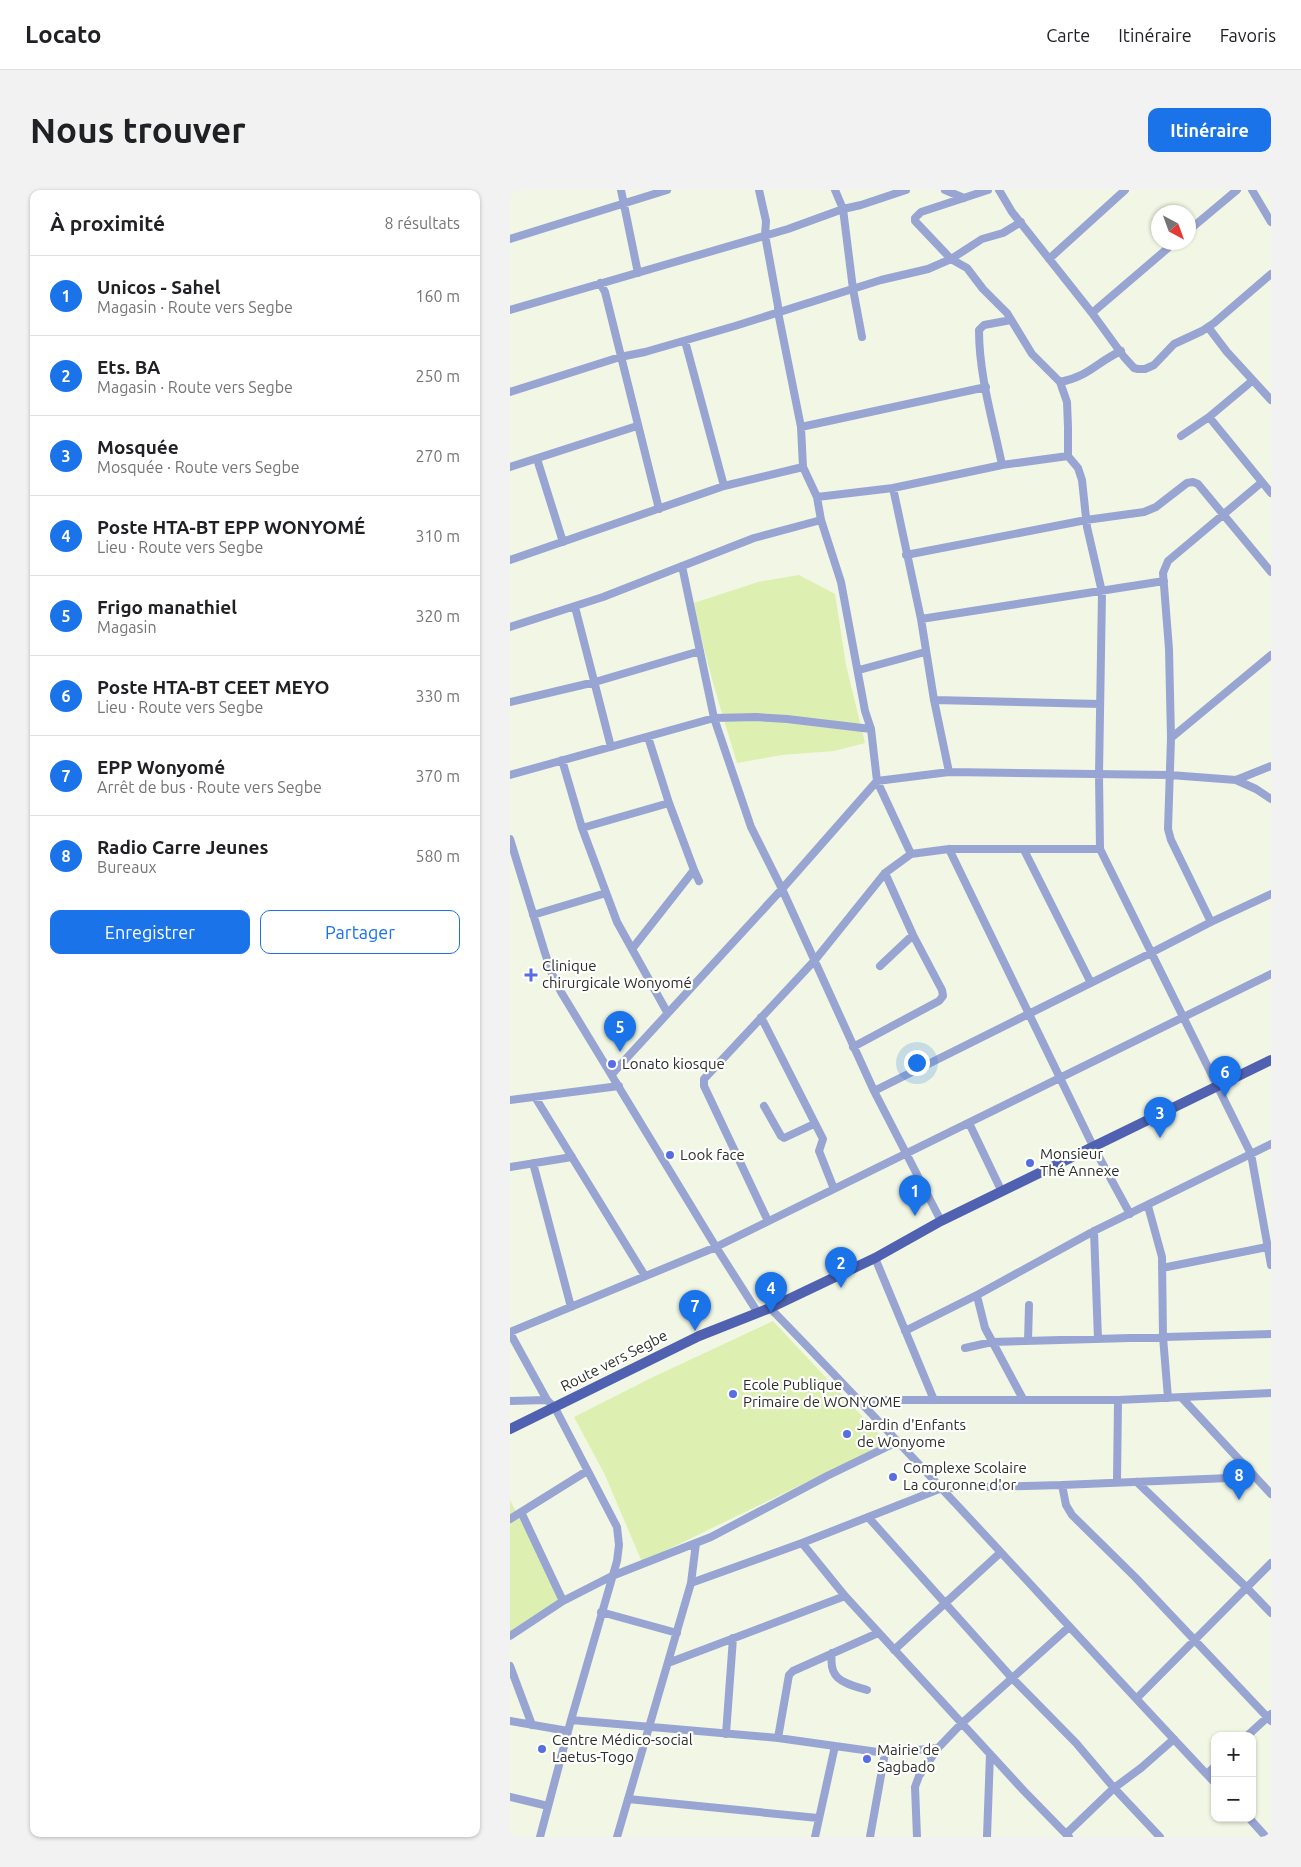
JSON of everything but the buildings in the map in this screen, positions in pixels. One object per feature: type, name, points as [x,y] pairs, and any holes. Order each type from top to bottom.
[{"type":"main road","name":"Route vers Segbe","points":[[510,1429],[699,1336],[770,1308],[875,1258],[941,1221],[1271,1060]]},
{"type":"street","points":[[620,190],[638,273]]},
{"type":"street","points":[[510,239],[667,190]]},
{"type":"street","points":[[759,190],[766,221],[765,235],[778,312],[801,427],[803,467],[817,497],[820,520],[841,582],[865,710],[871,729],[877,781],[911,854]]},
{"type":"street","points":[[835,190],[843,209],[853,289],[862,337]]},
{"type":"street","points":[[510,310],[788,229],[843,209],[906,190]]},
{"type":"street","points":[[944,190],[964,198]]},
{"type":"street","points":[[988,190],[921,212],[915,218],[915,221],[951,259],[967,268],[983,289],[1007,313],[1032,354],[1060,382],[1067,402],[1068,456],[1078,468],[1082,480],[1086,520],[1102,592],[1099,775],[1100,849],[1251,1154],[1271,1265]]},
{"type":"street","points":[[998,190],[1134,368],[1145,369],[1154,365],[1174,344],[1208,327],[1271,274]]},
{"type":"street","points":[[1049,259],[1125,190]]},
{"type":"street","points":[[1196,224],[1237,190]]},
{"type":"street","points":[[1252,190],[1271,222]]},
{"type":"street","points":[[510,392],[620,357],[685,341],[888,278],[928,269],[951,259],[976,242],[1003,233],[1021,222]]},
{"type":"street","points":[[1092,313],[1166,250]]},
{"type":"street","points":[[600,283],[605,292],[659,509]]},
{"type":"street","points":[[1002,465],[980,355],[979,330],[984,325],[1011,320]]},
{"type":"street","points":[[1208,327],[1252,381],[1271,400]]},
{"type":"street","points":[[685,341],[724,486]]},
{"type":"street","points":[[1060,382],[1088,373],[1110,356],[1121,352]]},
{"type":"street","points":[[1181,436],[1209,417],[1252,381]]},
{"type":"street","points":[[801,427],[986,387]]},
{"type":"street","points":[[1209,417],[1271,493]]},
{"type":"street","points":[[510,467],[637,426]]},
{"type":"street","points":[[817,497],[893,488],[1002,465],[1068,456]]},
{"type":"street","points":[[537,459],[563,542]]},
{"type":"street","points":[[510,560],[724,486],[803,467]]},
{"type":"street","points":[[906,555],[1086,520],[1151,510],[1186,483],[1193,482],[1198,484],[1270,569]]},
{"type":"street","points":[[1211,922],[1169,835],[1171,738],[1169,649],[1164,567],[1168,561],[1262,482]]},
{"type":"street","points":[[893,488],[921,619],[934,700],[949,772]]},
{"type":"street","points":[[510,627],[576,607],[754,538],[820,520]]},
{"type":"street","points":[[682,566],[714,718],[751,827],[782,889],[874,1091],[941,1221]]},
{"type":"street","points":[[921,619],[1164,581]]},
{"type":"street","points":[[576,607],[611,747]]},
{"type":"street","points":[[510,702],[596,682],[700,651]]},
{"type":"street","points":[[859,670],[926,652]]},
{"type":"street","points":[[1171,738],[1271,655]]},
{"type":"street","points":[[934,700],[1100,704]]},
{"type":"street","points":[[510,775],[714,718],[756,717],[786,719],[871,729]]},
{"type":"street","points":[[648,737],[669,803],[699,881]]},
{"type":"street","points":[[562,760],[582,828],[617,922],[667,1012]]},
{"type":"street","points":[[1236,780],[1271,766]]},
{"type":"street","points":[[612,1074],[782,889],[877,781],[949,772],[1170,775],[1236,780],[1256,789],[1271,799]]},
{"type":"street","points":[[582,828],[669,803]]},
{"type":"street","points":[[510,839],[532,915],[552,974],[716,1247],[758,1313]]},
{"type":"street","points":[[768,1221],[703,1082],[704,1079],[815,960],[885,873],[911,854],[949,849],[1100,849]]},
{"type":"street","points":[[949,849],[1059,1078],[1130,1214]]},
{"type":"street","points":[[1024,850],[1090,983]]},
{"type":"street","points":[[632,949],[694,870]]},
{"type":"street","points":[[853,1047],[940,1001],[943,996],[942,990],[913,936],[885,873]]},
{"type":"street","points":[[532,915],[606,893]]},
{"type":"street","points":[[874,1091],[1211,922],[1271,894]]},
{"type":"street","points":[[880,966],[913,936]]},
{"type":"street","points":[[540,1837],[601,1612],[617,1562],[619,1545],[617,1527],[555,1408],[547,1400],[510,1332],[716,1247],[1271,974]]},
{"type":"street","points":[[761,1017],[814,1124],[824,1139],[818,1151],[834,1189]]},
{"type":"street","points":[[510,1100],[619,1086]]},
{"type":"street","points":[[536,1097],[645,1276]]},
{"type":"street","points":[[764,1106],[780,1136],[784,1138],[814,1124]]},
{"type":"street","points":[[969,1123],[1002,1192]]},
{"type":"street","points":[[905,1331],[979,1294],[1094,1231],[1271,1144]]},
{"type":"street","points":[[510,1166],[572,1157]]},
{"type":"street","points":[[532,1163],[571,1307]]},
{"type":"street","points":[[1148,1206],[1162,1257],[1163,1337],[1168,1398]]},
{"type":"street","points":[[1094,1231],[1098,1339]]},
{"type":"street","points":[[1162,1268],[1267,1247]]},
{"type":"street","points":[[875,1258],[934,1400]]},
{"type":"street","points":[[979,1294],[982,1320],[1023,1399]]},
{"type":"street","points":[[1028,1341],[1029,1306]]},
{"type":"street","points":[[770,1308],[942,1488],[1211,1778]]},
{"type":"street","points":[[965,1348],[992,1342],[1271,1334]]},
{"type":"street","points":[[858,1400],[1118,1400],[1271,1393]]},
{"type":"street","points":[[1182,1398],[1253,1477],[1271,1494]]},
{"type":"street","points":[[510,1401],[547,1400]]},
{"type":"street","points":[[1116,1481],[1118,1400]]},
{"type":"street","points":[[510,1636],[563,1601],[612,1576],[696,1543],[897,1442]]},
{"type":"street","points":[[510,1519],[587,1471]]},
{"type":"street","points":[[691,1583],[802,1543],[942,1488],[1253,1477]]},
{"type":"street","points":[[1138,1482],[1271,1613]]},
{"type":"street","points":[[1062,1485],[1069,1511],[1136,1577],[1193,1640],[1270,1718],[1252,1732]]},
{"type":"street","points":[[521,1512],[563,1601]]},
{"type":"street","points":[[868,1517],[1012,1678],[1076,1743],[1114,1788],[1160,1837]]},
{"type":"street","points":[[617,1837],[691,1583],[696,1543]]},
{"type":"street","points":[[802,1543],[878,1633],[961,1724],[1068,1835],[1114,1788],[1135,1773],[1174,1739]]},
{"type":"street","points":[[894,1650],[1000,1552]]},
{"type":"street","points":[[1137,1698],[1271,1563]]},
{"type":"street","points":[[668,1662],[845,1596]]},
{"type":"street","points":[[601,1612],[677,1633]]},
{"type":"street","points":[[917,1837],[915,1787],[922,1771],[938,1748],[961,1724],[1069,1627]]},
{"type":"street","points":[[778,1738],[789,1675],[793,1671],[878,1633]]},
{"type":"street","points":[[726,1734],[733,1638]]},
{"type":"street","points":[[832,1654],[830,1664],[832,1671],[844,1682],[867,1690]]},
{"type":"street","points":[[510,1666],[532,1725]]},
{"type":"street","points":[[571,1720],[778,1738],[885,1753],[938,1748]]},
{"type":"street","points":[[510,1721],[568,1731]]},
{"type":"street","points":[[815,1837],[835,1746]]},
{"type":"street","points":[[870,1837],[885,1753]]},
{"type":"street","points":[[987,1837],[990,1754]]},
{"type":"street","points":[[1207,1774],[1211,1770]]},
{"type":"street","points":[[510,1797],[548,1806]]},
{"type":"street","points":[[628,1799],[818,1818]]},
{"type":"street","points":[[1253,1822],[1266,1837]]},
{"type":"green space","points":[[799,575],[835,594],[846,665],[865,743],[834,751],[782,755],[737,763],[708,663],[694,603],[758,582]]},
{"type":"green space","points":[[773,1321],[887,1443],[642,1562],[605,1475],[574,1417],[651,1378]]},
{"type":"green space","points":[[510,1500],[560,1599],[510,1633]]},
{"type":"place","name":"Clinique chirurgicale Wonyomé","points":[[531,975]]},
{"type":"place","name":"Frigo manathiel","points":[[620,1052]]},
{"type":"place","name":"Lonato kiosque","points":[[612,1064]]},
{"type":"place","name":"Poste HTA-BT CEET MEYO","points":[[1225,1097]]},
{"type":"place","name":"Mosquée","points":[[1160,1138]]},
{"type":"place","name":"Look face","points":[[670,1155]]},
{"type":"place","name":"Monsieur Thé Annexe","points":[[1030,1163]]},
{"type":"place","name":"Unicos - Sahel","points":[[915,1216]]},
{"type":"place","name":"Ets. BA","points":[[841,1288]]},
{"type":"place","name":"Poste HTA-BT EPP WONYOMÉ","points":[[771,1313]]},
{"type":"place","name":"EPP Wonyomé","points":[[695,1331]]},
{"type":"place","name":"Ecole Publique Primaire de WONYOME","points":[[733,1394]]},
{"type":"place","name":"Jardin d'Enfants de Wonyome","points":[[847,1434]]},
{"type":"place","name":"Complexe Scolaire La couronne d'or","points":[[893,1477]]},
{"type":"place","name":"Radio Carre Jeunes","points":[[1239,1500]]},
{"type":"place","name":"Centre Médico-social Laetus-Togo","points":[[542,1749]]},
{"type":"place","name":"Mairie de Sagbado","points":[[867,1759]]}]
